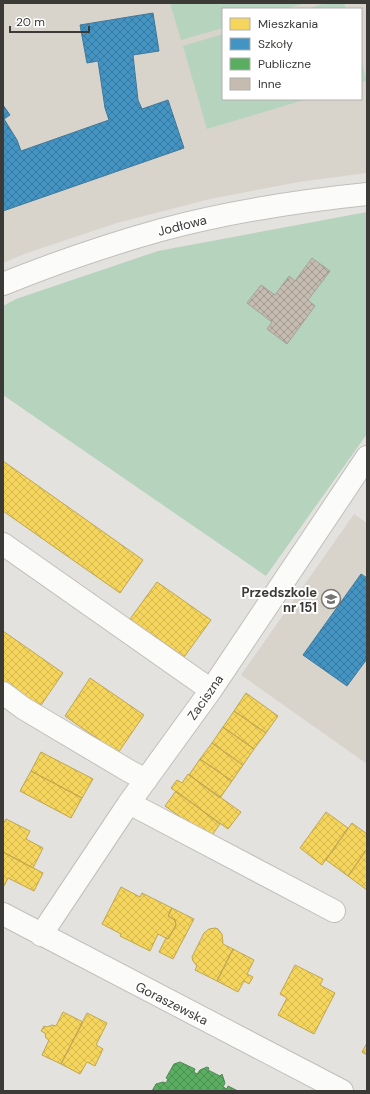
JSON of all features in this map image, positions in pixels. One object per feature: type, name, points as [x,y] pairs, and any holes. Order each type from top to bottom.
[{"type":"street","name":"Jodłowa","points":[[3,284],[104,247],[162,230],[215,217],[286,204],[367,194]]},
{"type":"street","name":"Zaciszna","points":[[41,935],[129,803],[211,690],[367,457]]},
{"type":"street","points":[[3,544],[211,690]]},
{"type":"street","points":[[3,693],[23,708],[129,772],[146,780]]},
{"type":"street","points":[[129,803],[334,911]]},
{"type":"street","name":"Goraszewska","points":[[3,914],[342,1091]]},
{"type":"shaded area","points":[[3,3],[367,3],[367,173],[299,182],[210,199],[117,223],[27,253],[3,263]]},
{"type":"shaded area","name":"Przedszkole nr 151","points":[[354,514],[367,523],[367,764],[241,675]]},
{"type":"green space","points":[[170,3],[305,3],[288,8],[222,8],[222,28],[181,40]]},
{"type":"green space","points":[[326,3],[344,3],[346,8],[310,8]]},
{"type":"green space","points":[[222,34],[222,100],[304,100],[207,129],[183,46]]},
{"type":"green space","points":[[362,63],[367,80],[362,82]]},
{"type":"green space","points":[[367,212],[367,434],[266,576],[3,395],[3,306],[16,299],[158,251]]},
{"type":"building: Mieszkania","points":[[3,461],[143,560],[120,593],[3,511]]},
{"type":"building: Mieszkania","points":[[157,582],[211,620],[184,657],[130,619]]},
{"type":"building: Mieszkania","points":[[3,631],[63,673],[39,708],[3,683]]},
{"type":"building: Mieszkania","points":[[90,678],[144,715],[118,753],[65,716]]},
{"type":"building: Mieszkania","points":[[246,693],[278,716],[266,733],[234,711]]},
{"type":"building: Mieszkania","points":[[234,711],[266,733],[254,749],[223,727]]},
{"type":"building: Mieszkania","points":[[223,727],[254,749],[243,765],[212,743]]},
{"type":"building: Mieszkania","points":[[212,743],[243,765],[232,781],[200,759]]},
{"type":"building: Mieszkania","points":[[41,752],[93,779],[82,798],[31,771]]},
{"type":"building: Mieszkania","points":[[200,759],[232,781],[220,798],[189,775]]},
{"type":"building: Mieszkania","points":[[31,771],[82,798],[71,818],[20,791]]},
{"type":"building: Mieszkania","points":[[188,774],[241,812],[228,829],[171,788],[177,780],[182,783]]},
{"type":"building: Mieszkania","points":[[176,791],[220,824],[210,838],[165,806]]},
{"type":"building: Mieszkania","points":[[326,812],[348,828],[322,865],[300,848]]},
{"type":"building: Mieszkania","points":[[6,819],[30,831],[26,839],[43,848],[33,868],[3,852],[3,824]]},
{"type":"building: Mieszkania","points":[[352,823],[367,834],[367,849],[348,876],[326,860]]},
{"type":"building: Mieszkania","points":[[367,849],[367,890],[348,876]]},
{"type":"building: Mieszkania","points":[[3,852],[43,873],[34,891],[8,878],[4,886],[3,885]]},
{"type":"building: Mieszkania","points":[[121,887],[140,897],[142,893],[172,908],[168,916],[175,920],[176,925],[168,939],[158,934],[150,951],[120,936],[121,934],[102,924]]},
{"type":"building: Mieszkania","points":[[172,908],[194,919],[173,959],[159,952],[166,938],[168,939],[176,925],[175,920],[168,916]]},
{"type":"building: Mieszkania","points":[[215,928],[222,934],[223,944],[233,949],[217,981],[195,970],[197,966],[192,957],[204,933],[209,929]]},
{"type":"building: Mieszkania","points":[[233,949],[254,960],[247,974],[253,977],[249,984],[244,981],[238,992],[217,981]]},
{"type":"building: Mieszkania","points":[[295,965],[323,979],[320,985],[335,993],[314,1034],[278,1015],[287,998],[280,994]]},
{"type":"building: Mieszkania","points":[[63,1012],[83,1022],[61,1064],[42,1055],[49,1040],[46,1038],[45,1033],[41,1031],[44,1026],[56,1026]]},
{"type":"building: Mieszkania","points":[[87,1013],[107,1023],[96,1045],[103,1049],[95,1066],[87,1062],[80,1074],[61,1064]]},
{"type":"building: Mieszkania","points":[[367,1043],[367,1055],[362,1052]]},
{"type":"building: Szkoły","points":[[153,13],[159,51],[133,55],[138,100],[142,109],[168,100],[184,148],[3,211],[3,105],[10,115],[4,119],[17,140],[21,151],[109,120],[105,108],[98,61],[87,63],[80,25]]},
{"type":"building: Szkoły","points":[[361,574],[367,578],[367,655],[365,657],[367,659],[347,686],[303,655]]},
{"type":"building: Publiczne","points":[[180,1062],[195,1069],[194,1072],[197,1074],[200,1070],[207,1067],[209,1068],[208,1070],[220,1076],[222,1074],[225,1083],[223,1087],[227,1089],[228,1086],[238,1091],[152,1091],[156,1084],[163,1082],[166,1083],[168,1079],[166,1078],[174,1064]]},
{"type":"building: Inne","points":[[312,258],[330,271],[308,300],[315,306],[287,344],[267,329],[272,322],[247,303],[261,285],[275,295],[289,276],[295,281]]},
{"type":"place","name":"Przedszkole nr 151","points":[[331,599]]}]
